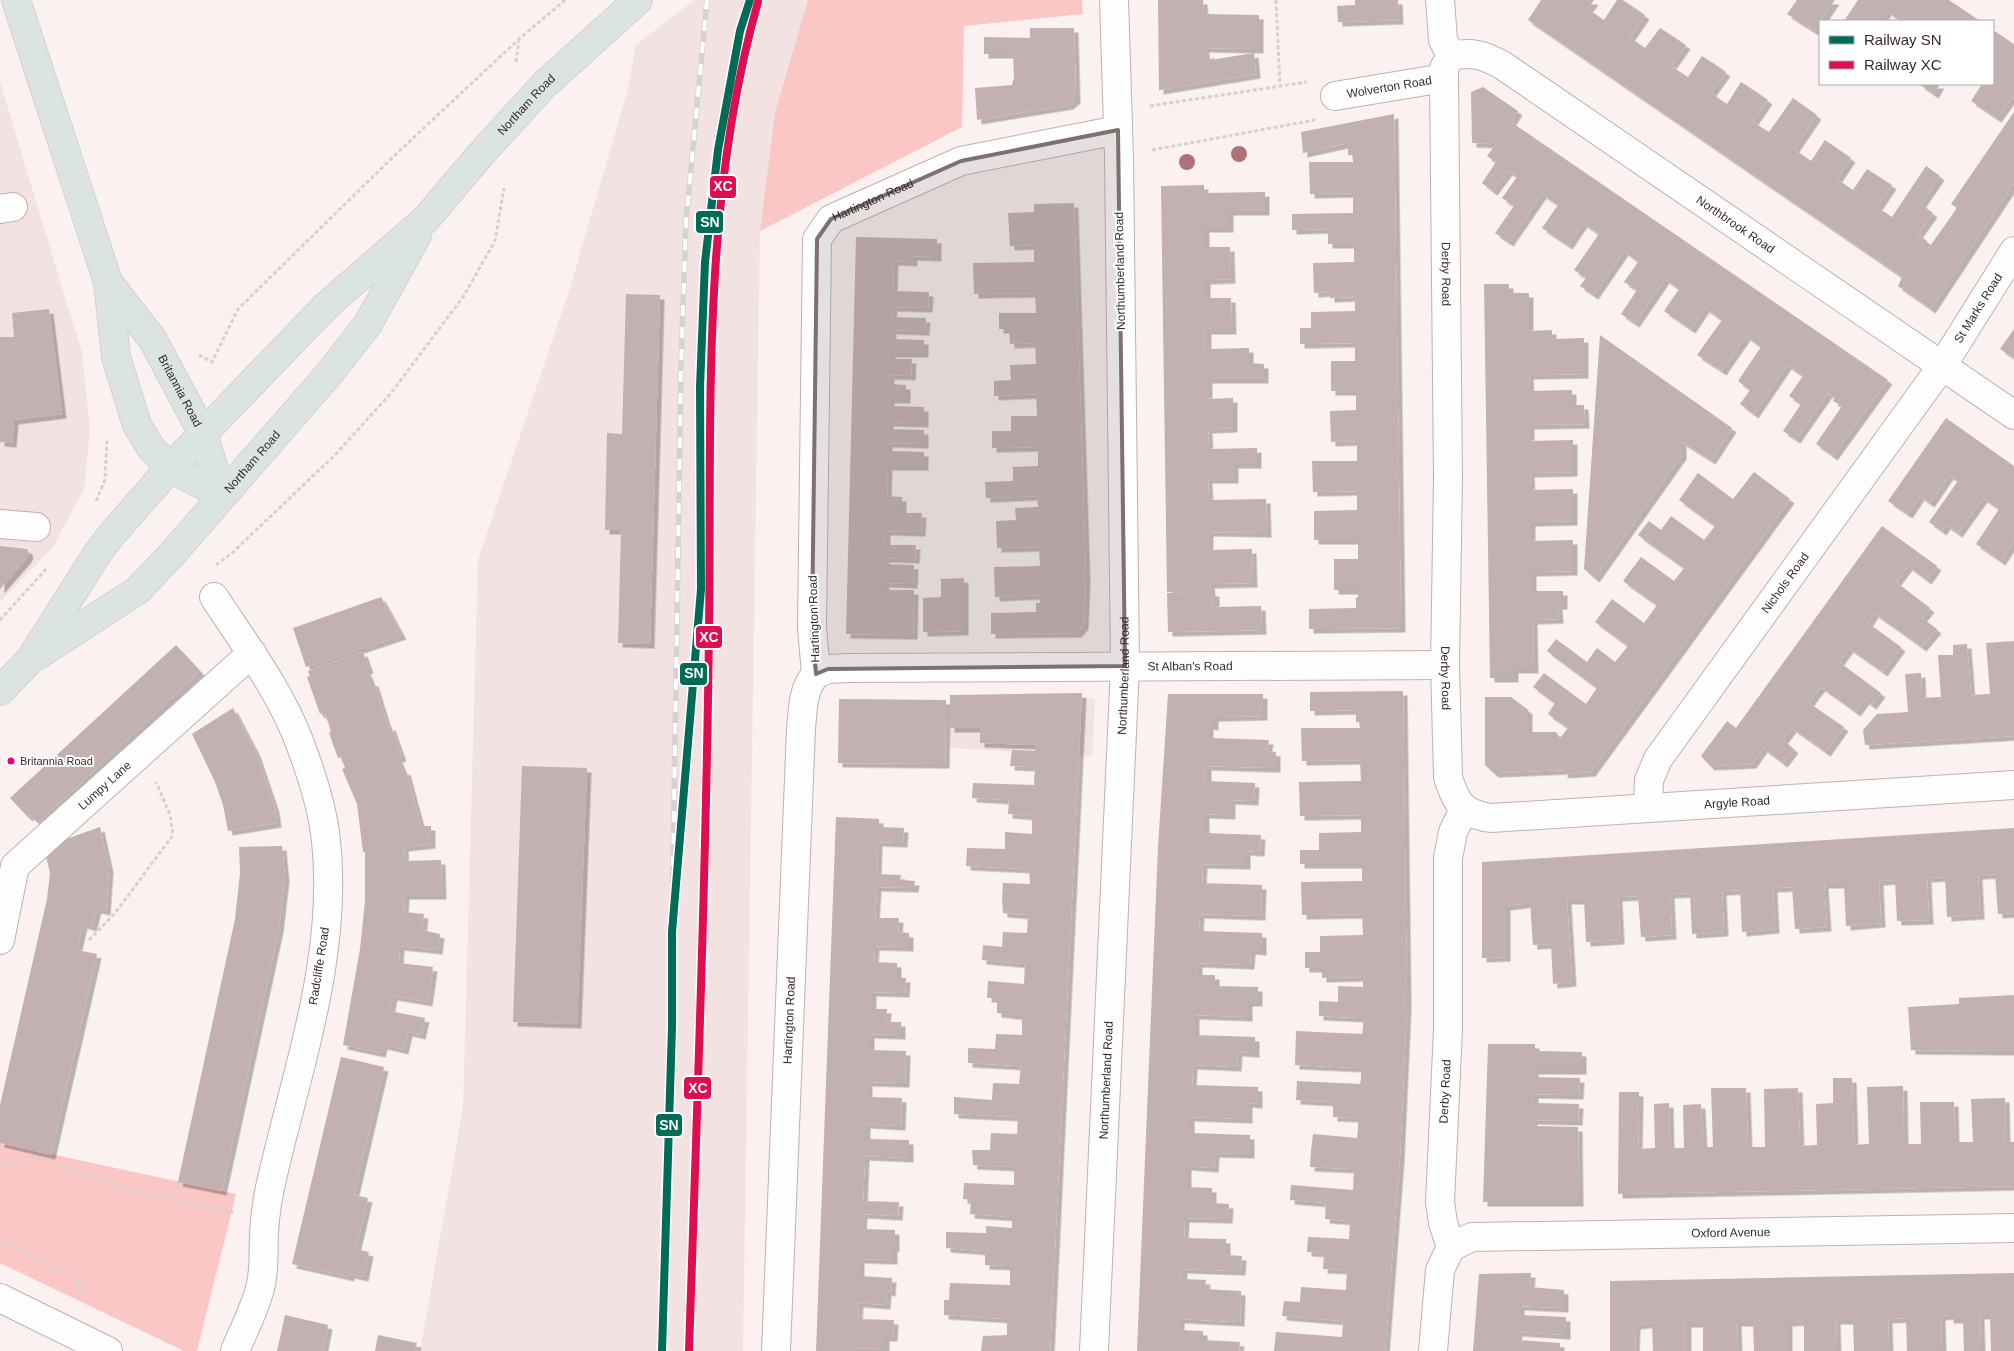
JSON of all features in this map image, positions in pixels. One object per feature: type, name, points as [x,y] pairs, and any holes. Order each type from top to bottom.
[{"type":"main road","name":"Britannia Road","points":[[16,0],[108,282],[116,357],[136,425],[151,448],[170,468],[222,495]]},
{"type":"main road","name":"Northam Road","points":[[0,691],[30,660],[97,554],[170,468],[327,305],[426,219],[480,154],[544,85],[638,0]]},
{"type":"main road","name":"Northam Road","points":[[30,660],[138,590],[173,553],[328,375],[368,324],[426,219]]},
{"type":"main road","name":"Britannia Road","points":[[108,282],[153,340],[203,434],[222,495]]},
{"type":"street","name":"Northumberland Road","points":[[1094,1351],[1125,666],[1119,157],[1114,0]]},
{"type":"street","name":"Derby Road","points":[[1440,0],[1447,67],[1448,469],[1445,665],[1448,777],[1453,794],[1464,809],[1452,832],[1448,858],[1448,1029],[1440,1202],[1443,1223],[1451,1247]]},
{"type":"street","name":"Northbrook Road","points":[[1447,67],[1466,52],[1480,54],[1502,64],[2014,415]]},
{"type":"street","name":"Wolverton Road","points":[[1335,96],[1447,67]]},
{"type":"street","name":"Hartington Road","points":[[776,1351],[801,729],[804,697],[808,684],[816,674],[812,627],[817,239],[831,219],[961,161],[1118,120]]},
{"type":"street","name":"St Marks Road","points":[[1942,366],[2014,251]]},
{"type":"street","name":"Nichols Road","points":[[1648,808],[1649,780],[1663,752],[1942,366]]},
{"type":"street","points":[[0,524],[36,527]]},
{"type":"street","name":"Radcliffe Road","points":[[214,597],[252,653],[277,696],[302,749],[325,832],[328,883],[326,936],[300,1070],[274,1172],[266,1218],[261,1287],[235,1351]]},
{"type":"street","name":"Lumpy Lane","points":[[0,940],[15,866],[252,653]]},
{"type":"street","name":"St Alban's Road","points":[[816,674],[828,669],[849,668],[1445,665]]},
{"type":"street","name":"Argyle Road","points":[[1464,809],[1476,816],[1491,818],[2014,785]]},
{"type":"street","name":"Oxford Avenue","points":[[1451,1247],[1472,1238],[2014,1228]]},
{"type":"street","points":[[1433,1351],[1440,1270],[1451,1247]]},
{"type":"street","points":[[0,1298],[108,1351]]},
{"type":"path","points":[[196,352],[212,362],[238,309],[394,156],[519,39],[565,0]]},
{"type":"path","points":[[1276,0],[1280,86]]},
{"type":"path","points":[[516,62],[519,39]]},
{"type":"path","points":[[1118,120],[1280,86],[1313,82],[1335,96],[1318,119],[1119,157]]},
{"type":"path","points":[[232,554],[335,456],[391,393],[463,297],[495,241],[504,188]]},
{"type":"path","points":[[95,504],[104,480],[107,432]]},
{"type":"path","points":[[0,620],[50,564]]},
{"type":"path","points":[[89,940],[116,912],[173,835],[170,816],[158,784],[139,754]]},
{"type":"path","points":[[0,1168],[22,1157],[35,1156],[90,1177],[141,1192],[186,1204],[266,1218]]},
{"type":"path","points":[[0,1242],[17,1247],[43,1264],[70,1272],[79,1283],[78,1307],[68,1332]]},
{"type":"highlighted area","points":[[1118,130],[1125,666],[828,669],[816,674],[812,627],[817,239],[831,219],[961,161]]},
{"type":"shaded area","points":[[695,0],[808,0],[775,112],[760,231],[743,1351],[420,1351],[463,1108],[478,560],[570,288],[627,92],[636,45]]},
{"type":"shaded area","points":[[808,0],[1082,0],[1083,14],[964,26],[962,127],[760,231],[775,112]]},
{"type":"shaded area","points":[[0,82],[82,353],[90,430],[84,489],[53,547],[0,602]]},
{"type":"shaded area","points":[[1095,699],[1092,756],[949,748],[950,700]]},
{"type":"shaded area","points":[[0,1143],[236,1194],[197,1351],[184,1351],[0,1263]]},
{"type":"building","points":[[1158,0],[1203,0],[1204,14],[1259,15],[1259,49],[1205,48],[1205,55],[1209,53],[1210,60],[1254,53],[1256,74],[1159,90]]},
{"type":"building","points":[[1355,0],[1398,0],[1399,20],[1338,22],[1337,6],[1355,5]]},
{"type":"building","points":[[1541,0],[1594,0],[1588,9],[1604,20],[1617,0],[1623,0],[1645,15],[1630,37],[1645,48],[1660,28],[1686,45],[1671,66],[1688,77],[1702,56],[1726,72],[1711,93],[1727,104],[1741,82],[1768,100],[1753,122],[1769,132],[1793,98],[1817,115],[1794,149],[1811,161],[1825,140],[1851,158],[1837,179],[1853,190],[1867,169],[1892,185],[1877,207],[1892,217],[1926,166],[1940,176],[1921,204],[1933,213],[1918,234],[1927,241],[1922,246],[1928,249],[1957,208],[1951,204],[2014,112],[2014,183],[1931,309],[1898,286],[1902,277],[1528,20]]},
{"type":"building","points":[[1797,0],[1835,0],[1821,20],[1819,20],[1814,31],[1787,14]]},
{"type":"building","points":[[1858,0],[1949,0],[1979,20],[1900,20],[1887,11],[1882,20],[1845,20]]},
{"type":"building","points":[[1030,28],[1074,28],[1076,99],[1069,105],[977,120],[975,88],[1012,85],[1014,77],[1013,54],[984,54],[984,37],[1030,38]]},
{"type":"building","points":[[1994,31],[2014,44],[2014,99],[2012,97],[1997,118],[1971,101],[1981,85],[1994,85]]},
{"type":"building","points":[[1920,85],[1939,85],[1934,94]]},
{"type":"building","points":[[1483,87],[1518,111],[1511,122],[1888,380],[1833,456],[1816,444],[1842,406],[1833,401],[1835,398],[1828,393],[1796,439],[1783,431],[1801,404],[1789,396],[1803,376],[1787,365],[1754,414],[1740,404],[1750,390],[1738,381],[1761,347],[1746,336],[1722,371],[1697,355],[1722,320],[1705,308],[1691,329],[1664,311],[1679,289],[1665,279],[1635,323],[1621,314],[1637,290],[1624,282],[1638,262],[1624,251],[1594,295],[1580,286],[1586,278],[1574,270],[1599,234],[1583,223],[1568,245],[1542,228],[1558,205],[1542,194],[1509,242],[1495,233],[1514,206],[1502,198],[1517,177],[1508,171],[1493,191],[1482,183],[1496,162],[1487,156],[1496,144],[1472,143],[1471,92]]},
{"type":"building","points":[[1394,114],[1401,628],[1309,629],[1309,609],[1356,608],[1356,597],[1358,598],[1358,590],[1334,590],[1334,559],[1358,559],[1358,540],[1314,540],[1314,511],[1357,510],[1357,491],[1313,492],[1312,461],[1357,461],[1357,441],[1331,442],[1330,411],[1356,410],[1356,391],[1331,391],[1331,361],[1355,361],[1355,343],[1300,344],[1300,328],[1311,328],[1311,312],[1355,311],[1355,297],[1330,298],[1330,292],[1314,293],[1313,263],[1354,262],[1354,244],[1328,244],[1328,229],[1292,230],[1292,214],[1353,213],[1353,193],[1310,194],[1309,162],[1353,162],[1353,155],[1348,155],[1348,143],[1303,153],[1301,132]]},
{"type":"building","points":[[1204,185],[1204,193],[1265,192],[1265,211],[1229,211],[1229,228],[1205,228],[1205,247],[1230,247],[1231,279],[1206,280],[1206,298],[1231,298],[1232,330],[1207,330],[1207,349],[1249,348],[1249,363],[1264,364],[1264,379],[1208,379],[1208,399],[1233,398],[1233,428],[1208,429],[1209,449],[1257,448],[1257,464],[1234,464],[1234,479],[1208,479],[1209,500],[1266,499],[1267,533],[1209,532],[1209,550],[1252,549],[1253,583],[1210,584],[1211,592],[1215,592],[1215,607],[1261,606],[1262,630],[1168,632],[1167,593],[1188,593],[1167,592],[1161,186]]},
{"type":"building","points":[[1074,203],[1086,578],[1084,625],[1077,633],[991,634],[991,613],[1036,612],[1036,603],[1040,603],[1039,595],[995,597],[994,567],[1040,566],[1039,547],[997,548],[996,521],[1016,520],[1015,508],[1038,507],[1037,496],[986,498],[985,482],[1013,481],[1013,467],[1038,466],[1038,447],[992,448],[992,431],[1011,431],[1011,416],[1037,416],[1036,394],[994,396],[994,381],[1011,380],[1010,365],[1036,364],[1035,343],[1010,344],[1009,329],[999,329],[999,313],[1036,313],[1035,293],[974,294],[973,263],[1034,262],[1034,245],[1010,246],[1008,213],[1034,212],[1034,204]]},
{"type":"building","points":[[856,237],[937,239],[937,257],[913,256],[913,262],[894,261],[893,291],[929,292],[928,308],[893,307],[892,317],[926,318],[925,331],[892,330],[892,339],[924,340],[924,353],[891,353],[891,359],[912,359],[911,376],[890,375],[890,384],[906,385],[906,399],[890,399],[890,406],[924,407],[924,423],[889,422],[889,429],[924,430],[924,444],[888,443],[888,451],[924,452],[924,466],[888,466],[887,496],[902,497],[902,510],[886,510],[886,513],[922,513],[921,532],[886,531],[886,545],[916,545],[915,559],[885,558],[885,564],[914,565],[913,584],[885,583],[885,590],[914,590],[913,635],[846,634]]},
{"type":"building","points":[[1484,284],[1509,284],[1509,293],[1529,293],[1529,331],[1552,330],[1552,339],[1584,338],[1584,374],[1529,375],[1530,391],[1572,390],[1572,405],[1584,405],[1585,424],[1530,425],[1530,441],[1573,440],[1573,472],[1530,473],[1531,490],[1573,489],[1573,521],[1531,522],[1531,541],[1573,540],[1573,571],[1532,572],[1532,591],[1563,591],[1563,605],[1558,605],[1559,619],[1533,620],[1534,669],[1514,669],[1514,678],[1490,678]]},
{"type":"building","points":[[626,294],[660,295],[650,644],[618,643],[621,530],[605,530],[607,433],[622,434]]},
{"type":"building","points":[[49,309],[62,414],[14,420],[12,443],[0,442],[0,337],[14,337],[12,313]]},
{"type":"building","points":[[2014,329],[2014,358],[2000,349]]},
{"type":"building","points":[[1600,335],[1732,428],[1711,460],[1682,442],[1682,455],[1595,578],[1584,569]]},
{"type":"building","points":[[1946,418],[2014,466],[2014,541],[2001,561],[1976,544],[1999,509],[1983,498],[1958,533],[1946,525],[1942,531],[1929,522],[1958,481],[1949,475],[1930,503],[1920,496],[1908,514],[1888,501]]},
{"type":"building","points":[[1754,472],[1790,499],[1591,772],[1563,774],[1564,770],[1494,773],[1485,765],[1485,697],[1511,697],[1528,710],[1528,732],[1556,732],[1560,738],[1568,728],[1548,714],[1555,703],[1533,687],[1544,673],[1586,704],[1597,688],[1547,651],[1556,639],[1587,662],[1597,648],[1615,662],[1628,646],[1595,622],[1612,599],[1644,623],[1657,605],[1623,581],[1641,557],[1674,581],[1684,568],[1638,535],[1649,521],[1661,530],[1671,516],[1704,540],[1715,526],[1679,500],[1698,473],[1733,499]]},
{"type":"building","points":[[1882,526],[1937,566],[1927,580],[1908,566],[1896,582],[1930,608],[1922,618],[1937,629],[1922,647],[1874,613],[1868,623],[1901,647],[1883,672],[1849,648],[1839,662],[1881,693],[1872,705],[1865,700],[1856,712],[1821,687],[1815,694],[1809,703],[1844,727],[1826,752],[1792,728],[1783,740],[1794,749],[1783,763],[1763,748],[1752,764],[1710,766],[1701,756],[1727,721],[1736,728]]},
{"type":"building","points":[[0,546],[27,549],[29,553],[27,558],[0,589]]},
{"type":"building","points":[[964,578],[964,631],[923,632],[923,598],[941,597],[941,579]]},
{"type":"building","points":[[381,597],[402,635],[306,667],[293,628]]},
{"type":"building","points":[[2014,641],[2014,736],[1865,745],[1863,730],[1877,714],[1908,712],[1905,674],[1921,673],[1922,698],[1941,697],[1938,655],[1953,655],[1953,645],[1967,644],[1971,695],[1990,694],[1986,643]]},
{"type":"building","points":[[176,645],[200,671],[38,823],[30,815],[28,817],[10,798]]},
{"type":"building","points":[[363,652],[369,669],[366,670],[371,682],[374,682],[388,727],[391,726],[402,757],[398,758],[403,771],[406,770],[421,826],[431,826],[431,844],[404,847],[405,861],[441,860],[442,895],[405,895],[404,912],[424,914],[422,930],[440,934],[438,950],[400,946],[399,963],[433,967],[428,1002],[393,996],[390,1011],[425,1018],[421,1035],[408,1032],[404,1050],[383,1045],[381,1053],[343,1045],[360,949],[365,901],[365,852],[363,852],[357,804],[342,769],[345,768],[341,757],[338,758],[329,733],[331,732],[326,715],[323,717],[322,713],[320,714],[307,677],[310,676],[308,671]]},
{"type":"building","points":[[1403,691],[1407,1005],[1400,1157],[1385,1351],[1274,1351],[1276,1332],[1342,1337],[1343,1321],[1282,1316],[1284,1301],[1300,1302],[1301,1287],[1346,1290],[1347,1270],[1323,1269],[1324,1253],[1307,1252],[1308,1237],[1349,1239],[1350,1221],[1325,1219],[1326,1203],[1290,1200],[1291,1185],[1353,1190],[1354,1169],[1310,1167],[1311,1151],[1313,1134],[1357,1138],[1358,1129],[1358,1118],[1333,1117],[1333,1102],[1296,1100],[1297,1081],[1360,1084],[1361,1079],[1361,1068],[1295,1065],[1296,1031],[1362,1034],[1363,1028],[1363,1018],[1319,1016],[1319,1001],[1338,1002],[1338,986],[1363,987],[1363,977],[1322,978],[1322,968],[1305,968],[1305,952],[1320,952],[1320,936],[1363,935],[1362,914],[1302,915],[1301,882],[1362,881],[1362,864],[1300,864],[1300,850],[1319,850],[1319,833],[1361,832],[1361,815],[1300,816],[1299,782],[1361,781],[1360,760],[1302,761],[1301,728],[1360,728],[1359,722],[1356,722],[1356,710],[1310,711],[1310,692]]},
{"type":"building","points":[[1082,693],[1050,1351],[981,1351],[983,1336],[1007,1335],[1007,1319],[944,1315],[944,1300],[949,1300],[950,1283],[1010,1285],[1010,1266],[985,1265],[985,1251],[946,1248],[946,1232],[986,1233],[986,1226],[1012,1228],[1012,1217],[970,1214],[971,1200],[963,1199],[964,1183],[1014,1185],[1014,1167],[973,1165],[972,1150],[990,1150],[991,1133],[1017,1134],[1018,1117],[954,1114],[954,1097],[992,1100],[993,1083],[1019,1084],[1021,1066],[968,1063],[968,1048],[995,1049],[996,1034],[1022,1035],[1022,1016],[997,1013],[997,998],[987,998],[988,981],[1024,984],[1025,964],[982,960],[983,945],[1002,947],[1003,932],[1027,933],[1028,915],[1003,913],[1002,898],[1003,883],[1030,884],[1029,869],[966,866],[967,848],[1005,849],[1005,832],[1032,834],[1032,816],[1008,814],[1009,800],[972,798],[973,783],[1034,785],[1035,767],[1010,766],[1012,750],[1035,751],[1035,745],[980,743],[980,728],[950,728],[950,695]]},
{"type":"building","points":[[1168,694],[1263,694],[1263,716],[1214,717],[1214,726],[1209,725],[1209,738],[1269,740],[1267,751],[1276,752],[1276,768],[1207,766],[1207,781],[1255,783],[1254,801],[1231,800],[1231,815],[1205,814],[1205,833],[1261,835],[1260,852],[1246,851],[1246,865],[1203,864],[1202,883],[1262,885],[1261,916],[1200,914],[1199,931],[1262,933],[1262,951],[1251,950],[1250,965],[1198,963],[1198,975],[1215,975],[1215,986],[1258,987],[1258,1002],[1248,1002],[1248,1017],[1195,1015],[1195,1035],[1255,1037],[1255,1053],[1238,1052],[1237,1067],[1193,1065],[1192,1085],[1258,1087],[1258,1104],[1248,1103],[1248,1119],[1190,1117],[1190,1133],[1250,1135],[1250,1154],[1215,1153],[1214,1168],[1187,1166],[1187,1187],[1212,1188],[1212,1203],[1229,1204],[1228,1219],[1185,1218],[1184,1238],[1226,1239],[1226,1255],[1242,1256],[1241,1271],[1183,1269],[1183,1279],[1206,1280],[1205,1289],[1241,1291],[1240,1322],[1180,1319],[1180,1330],[1203,1331],[1203,1340],[1240,1342],[1239,1351],[1137,1351],[1158,847]]},
{"type":"building","points":[[839,699],[946,700],[945,764],[838,763]]},
{"type":"building","points":[[233,708],[256,752],[275,808],[277,823],[228,831],[223,805],[215,782],[192,734]]},
{"type":"building","points":[[522,766],[587,768],[577,1024],[513,1022]]},
{"type":"building","points":[[836,817],[879,819],[879,827],[904,828],[903,843],[878,842],[877,874],[901,875],[900,880],[915,881],[914,888],[877,887],[875,918],[899,918],[898,932],[909,933],[909,947],[875,946],[874,962],[897,963],[897,978],[906,978],[905,993],[872,992],[872,1009],[887,1009],[886,1022],[901,1022],[901,1035],[870,1034],[870,1050],[906,1051],[905,1083],[868,1082],[868,1097],[902,1098],[901,1126],[866,1124],[866,1139],[909,1140],[909,1158],[865,1156],[863,1201],[899,1202],[898,1216],[863,1214],[862,1229],[895,1230],[895,1248],[893,1247],[893,1260],[860,1259],[860,1276],[892,1278],[891,1292],[887,1291],[886,1305],[859,1303],[858,1319],[894,1320],[893,1337],[885,1337],[885,1349],[857,1348],[857,1351],[816,1351]]},
{"type":"building","points":[[100,827],[109,868],[106,911],[97,909],[92,927],[83,924],[77,950],[97,954],[51,1155],[0,1143],[0,1105],[47,899],[50,873],[44,847]]},
{"type":"building","points":[[2014,828],[2014,913],[1998,914],[1995,874],[1978,875],[1980,915],[1947,917],[1945,877],[1927,878],[1929,920],[1897,921],[1895,880],[1879,881],[1881,923],[1846,926],[1844,884],[1824,884],[1827,927],[1795,929],[1792,887],[1773,888],[1775,929],[1742,932],[1740,890],[1722,891],[1724,932],[1692,934],[1690,893],[1670,894],[1672,935],[1641,937],[1638,896],[1618,897],[1620,940],[1586,942],[1584,900],[1567,900],[1572,982],[1553,984],[1551,944],[1533,945],[1530,903],[1506,906],[1506,957],[1482,958],[1482,862]]},
{"type":"building","points":[[282,846],[285,877],[279,928],[222,1191],[178,1182],[235,919],[240,873],[239,847]]},
{"type":"building","points":[[2014,995],[2014,1051],[1911,1050],[1908,1007],[1959,1004],[1959,998]]},
{"type":"building","points":[[1488,1044],[1535,1044],[1535,1051],[1582,1052],[1582,1070],[1534,1070],[1534,1077],[1580,1078],[1579,1095],[1534,1094],[1534,1103],[1579,1104],[1578,1121],[1533,1120],[1533,1126],[1578,1127],[1579,1202],[1483,1202]]},
{"type":"building","points":[[341,1057],[384,1067],[354,1195],[368,1198],[356,1249],[369,1252],[364,1277],[350,1274],[350,1277],[292,1264]]},
{"type":"building","points":[[1833,1078],[1852,1078],[1854,1145],[1869,1144],[1867,1087],[1903,1086],[1904,1144],[1921,1144],[1920,1102],[1954,1102],[1955,1142],[1973,1142],[1971,1099],[2005,1098],[2006,1142],[2014,1142],[2014,1186],[1618,1194],[1619,1092],[1639,1092],[1638,1149],[1655,1148],[1654,1104],[1669,1103],[1670,1148],[1684,1148],[1683,1105],[1701,1104],[1703,1147],[1713,1147],[1711,1088],[1746,1088],[1748,1147],[1765,1147],[1764,1089],[1798,1088],[1800,1146],[1817,1145],[1816,1104],[1833,1103]]},
{"type":"building","points":[[1531,1273],[1530,1287],[1564,1290],[1564,1308],[1520,1306],[1520,1315],[1566,1317],[1566,1335],[1518,1332],[1517,1340],[1560,1343],[1560,1351],[1473,1351],[1479,1274]]},
{"type":"building","points":[[2014,1273],[2014,1351],[1991,1351],[1990,1315],[1980,1315],[1981,1351],[1964,1351],[1963,1319],[1949,1319],[1949,1315],[1941,1316],[1942,1351],[1907,1351],[1906,1318],[1888,1319],[1889,1351],[1854,1351],[1853,1320],[1836,1320],[1837,1351],[1804,1351],[1804,1321],[1788,1322],[1788,1351],[1754,1351],[1753,1322],[1737,1322],[1738,1351],[1703,1351],[1703,1323],[1687,1323],[1687,1351],[1653,1351],[1652,1323],[1636,1325],[1635,1351],[1610,1351],[1610,1281]]},
{"type":"building","points":[[285,1315],[328,1325],[323,1351],[277,1351]]},
{"type":"building","points":[[378,1335],[417,1343],[415,1351],[375,1351]]},
{"type":"railway","points":[[672,932],[681,366],[686,222],[707,0]]},
{"type":"rail line","name":"SN","points":[[662,1351],[672,1027],[672,932],[701,589],[700,387],[705,262],[718,150],[740,31],[750,0]]},
{"type":"rail line","name":"XC","points":[[689,1351],[706,811],[713,314],[718,235],[726,157],[739,79],[758,2]]},
{"type":"place","name":"Britannia Road","points":[[11,761]]}]
